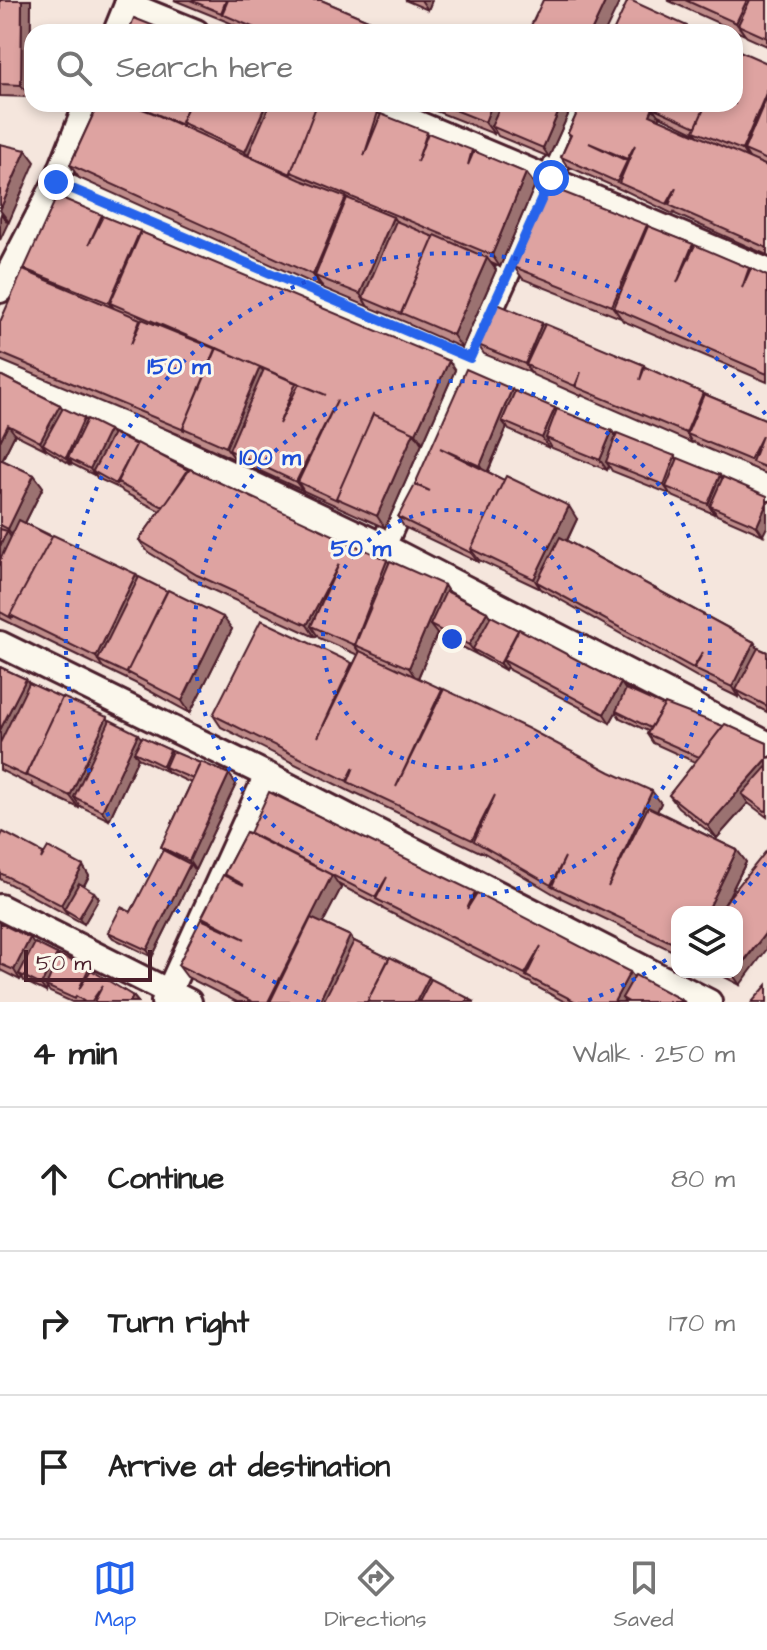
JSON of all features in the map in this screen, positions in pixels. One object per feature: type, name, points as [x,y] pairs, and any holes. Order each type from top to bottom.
[{"type":"street","points":[[119,24],[128,2],[178,24]]},
{"type":"street","points":[[0,290],[56,182],[84,112]]},
{"type":"street","points":[[390,112],[767,271]]},
{"type":"street","points":[[383,546],[580,112]]},
{"type":"street","points":[[56,182],[767,488]]},
{"type":"street","points":[[0,365],[383,546],[767,744]]},
{"type":"street","points":[[0,644],[267,775],[709,1002]]},
{"type":"street","points":[[0,907],[173,998],[267,775]]},
{"type":"building","points":[[0,0],[22,0],[21,85],[0,84]]},
{"type":"building","points":[[190,0],[226,0],[221,13]]},
{"type":"building","points":[[228,0],[321,0],[377,24],[245,24],[222,14]]},
{"type":"building","points":[[543,0],[606,0],[595,24],[532,24]]},
{"type":"building","points":[[630,0],[683,24],[617,24]]},
{"type":"building","points":[[685,0],[747,0],[736,23]]},
{"type":"building","points":[[750,0],[767,0],[767,38],[738,24]]},
{"type":"building","points":[[134,18],[149,24],[131,24]]},
{"type":"building","points":[[743,52],[767,63],[767,91],[742,150],[694,131],[702,112],[743,112]]},
{"type":"building","points":[[767,96],[767,160],[744,150]]},
{"type":"building","points":[[94,112],[150,112],[346,197],[313,275],[70,165]]},
{"type":"building","points":[[152,112],[185,112],[182,125]]},
{"type":"building","points":[[185,112],[262,112],[245,152],[181,122]]},
{"type":"building","points":[[267,112],[314,112],[291,174],[248,155]]},
{"type":"building","points":[[314,112],[378,112],[364,156],[381,114],[427,132],[417,162],[428,133],[472,150],[468,165],[474,151],[526,173],[492,255],[291,172]]},
{"type":"building","points":[[460,112],[489,112],[485,122]]},
{"type":"building","points":[[497,112],[559,112],[543,148],[491,126]]},
{"type":"building","points":[[577,112],[651,112],[650,115],[767,166],[767,248],[669,205],[676,188],[667,204],[619,183],[635,145],[627,159],[589,143],[627,161],[617,182],[561,157],[571,135],[568,133]]},
{"type":"building","points":[[663,112],[703,112],[696,127]]},
{"type":"building","points":[[0,144],[26,150],[0,210]]},
{"type":"building","points":[[545,185],[647,225],[612,306],[514,267]]},
{"type":"building","points":[[57,196],[102,215],[89,244],[103,216],[140,231],[109,303],[24,269]]},
{"type":"building","points":[[347,198],[393,217],[360,294],[315,276]]},
{"type":"building","points":[[396,221],[434,237],[401,314],[363,298]]},
{"type":"building","points":[[648,226],[693,244],[677,283],[695,245],[749,268],[742,288],[751,268],[767,276],[767,374],[614,308]]},
{"type":"building","points":[[141,232],[449,361],[416,433],[373,414],[337,500],[298,482],[337,400],[296,482],[229,450],[264,369],[296,383],[279,424],[299,384],[326,395],[110,303]]},
{"type":"building","points":[[435,235],[487,258],[453,335],[401,313]]},
{"type":"building","points":[[23,270],[140,319],[131,344],[142,319],[216,349],[184,430],[0,353],[0,322]]},
{"type":"building","points":[[495,303],[542,323],[525,364],[478,345]]},
{"type":"building","points":[[545,324],[644,365],[640,380],[645,367],[703,393],[686,433],[576,387],[581,372],[575,386],[526,365]]},
{"type":"building","points":[[217,348],[260,367],[226,447],[183,428]]},
{"type":"building","points":[[466,369],[512,389],[480,466],[440,448],[504,480],[471,553],[398,517],[415,485],[430,491],[415,484]]},
{"type":"building","points":[[0,375],[60,405],[40,442],[8,425],[0,441]]},
{"type":"building","points":[[515,391],[555,408],[542,438],[502,421]]},
{"type":"building","points":[[704,394],[767,420],[767,468],[752,462],[762,436],[750,460],[687,434]]},
{"type":"building","points":[[63,408],[84,418],[66,458],[43,444]]},
{"type":"building","points":[[557,409],[612,431],[600,460],[546,438]]},
{"type":"building","points":[[373,414],[414,432],[377,516],[336,498]]},
{"type":"building","points":[[87,419],[109,430],[90,469],[68,458]]},
{"type":"building","points":[[113,433],[136,445],[116,484],[93,471]]},
{"type":"building","points":[[617,433],[675,456],[664,485],[606,462]]},
{"type":"building","points":[[137,443],[188,470],[163,507],[116,482]]},
{"type":"building","points":[[678,458],[720,475],[708,504],[666,487]]},
{"type":"building","points":[[0,459],[34,475],[8,529],[0,525]]},
{"type":"building","points":[[190,469],[387,560],[354,645],[311,626],[339,564],[307,625],[197,575],[139,540]]},
{"type":"building","points":[[506,476],[569,506],[534,579],[471,549]]},
{"type":"building","points":[[723,477],[767,496],[757,526],[710,506]]},
{"type":"building","points":[[19,520],[52,537],[11,618],[0,612],[0,560]]},
{"type":"building","points":[[0,529],[7,531],[0,546]]},
{"type":"building","points":[[53,535],[136,574],[96,657],[10,615]]},
{"type":"building","points":[[560,537],[754,642],[732,687],[694,669],[703,652],[693,668],[537,582]]},
{"type":"building","points":[[390,561],[444,585],[409,668],[355,645]]},
{"type":"building","points":[[139,577],[167,591],[128,674],[98,660]]},
{"type":"building","points":[[168,590],[223,617],[182,701],[127,672]]},
{"type":"building","points":[[446,591],[487,612],[469,645],[430,625]]},
{"type":"building","points":[[491,616],[518,630],[500,664],[473,649]]},
{"type":"building","points":[[261,620],[352,663],[318,737],[360,651],[442,689],[396,787],[444,689],[652,791],[608,887],[648,807],[737,850],[710,906],[671,906],[671,942],[552,886],[565,857],[551,885],[474,841],[495,795],[472,840],[348,782],[354,767],[347,781],[213,715]]},
{"type":"building","points":[[519,629],[621,683],[604,714],[503,660]]},
{"type":"building","points":[[758,648],[767,652],[767,706],[736,690]]},
{"type":"building","points":[[0,667],[26,679],[0,730]]},
{"type":"building","points":[[29,683],[62,698],[25,776],[0,764],[0,743]]},
{"type":"building","points":[[626,689],[664,706],[650,728],[616,711]]},
{"type":"building","points":[[62,697],[107,717],[70,796],[26,775]]},
{"type":"building","points":[[665,704],[723,726],[699,757],[647,734]]},
{"type":"building","points":[[110,720],[138,734],[102,811],[74,797]]},
{"type":"building","points":[[725,724],[767,743],[767,759],[708,826],[669,795]]},
{"type":"building","points":[[142,737],[170,750],[163,766],[134,752]]},
{"type":"building","points":[[172,751],[200,763],[193,779],[165,767]]},
{"type":"building","points":[[201,762],[229,774],[189,861],[161,847]]},
{"type":"building","points":[[767,766],[767,810],[765,811],[742,794]]},
{"type":"building","points":[[269,792],[475,892],[467,909],[477,893],[630,972],[614,1002],[576,1002],[526,976],[541,946],[525,974],[376,899],[387,877],[375,897],[250,833]]},
{"type":"building","points":[[3,832],[43,853],[41,859],[48,847],[83,866],[61,905],[0,873],[0,838]]},
{"type":"building","points":[[246,832],[332,875],[268,1002],[253,1002],[178,965],[201,919],[245,939],[202,917],[223,875],[244,885],[224,874]]},
{"type":"building","points":[[163,850],[190,864],[147,950],[108,932],[121,907],[131,912]]},
{"type":"building","points":[[767,850],[767,931],[743,962],[743,906],[723,906]]},
{"type":"building","points":[[79,883],[94,892],[79,918],[64,909]]},
{"type":"building","points":[[311,918],[350,936],[319,1002],[270,1002]]},
{"type":"building","points":[[0,923],[30,938],[14,970],[0,964]]},
{"type":"building","points":[[354,941],[389,958],[367,1002],[323,1002]]},
{"type":"building","points":[[35,943],[57,954],[41,985],[19,974]]},
{"type":"building","points":[[59,955],[89,968],[79,989],[91,970],[133,996],[130,1002],[94,1002],[103,985],[91,1002],[76,996],[75,999],[46,986]]},
{"type":"building","points":[[390,957],[429,977],[416,1002],[367,1002]]},
{"type":"building","points":[[635,975],[680,999],[679,1002],[629,1002],[622,998]]},
{"type":"building","points":[[431,979],[468,998],[466,1002],[419,1002]]},
{"type":"building","points":[[767,985],[767,1002],[752,1002]]},
{"type":"route","points":[[56,182],[470,358],[551,178]]}]
